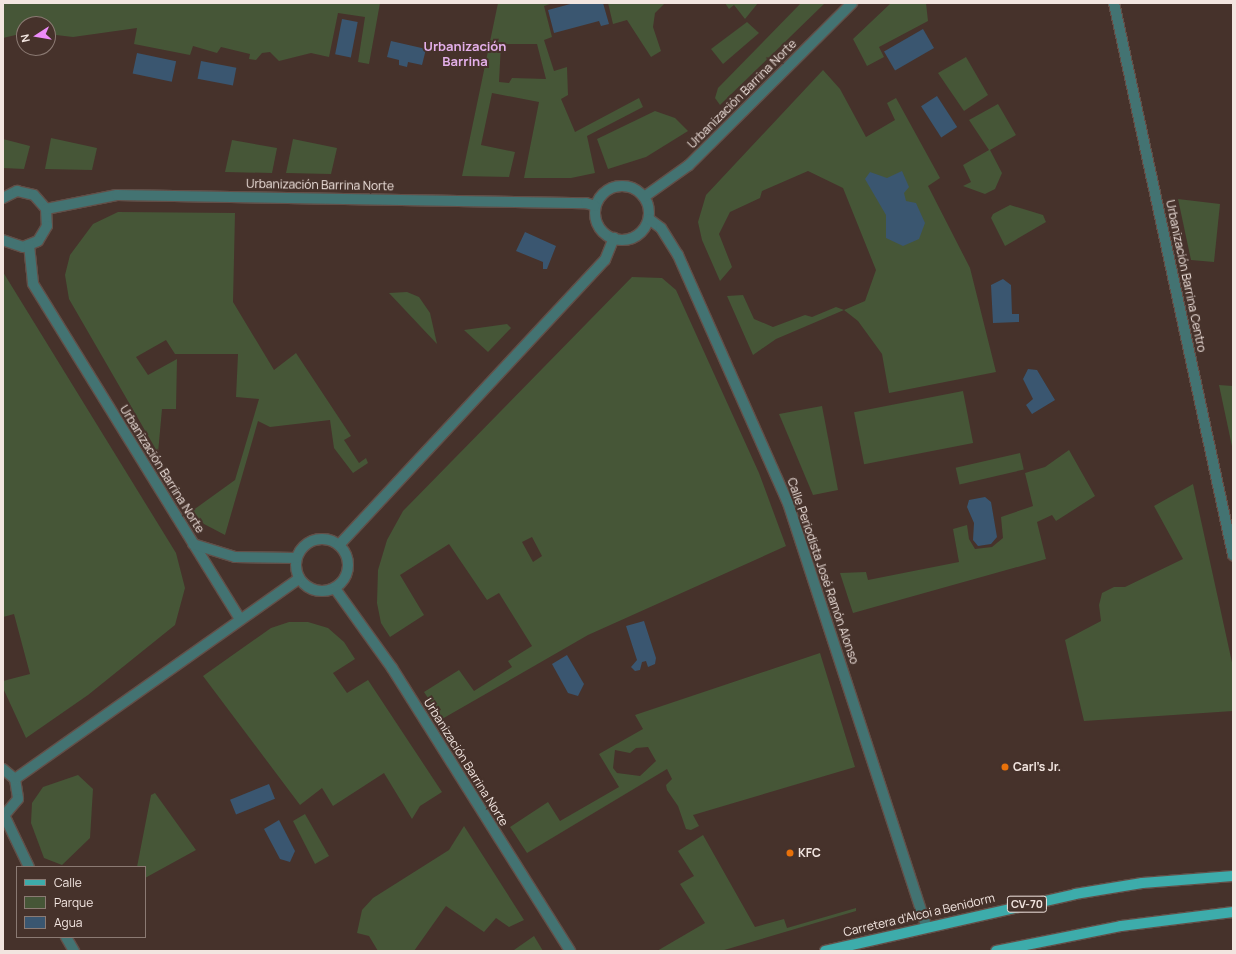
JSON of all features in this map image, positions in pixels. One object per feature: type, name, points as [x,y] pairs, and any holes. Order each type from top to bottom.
[{"type":"main road","name":"Carretera d'Alcoi a Benidorm","points":[[825,951],[926,926],[1142,883],[1233,876]]},
{"type":"main road","points":[[996,951],[1121,926],[1233,912]]},
{"type":"street","name":"Urbanización Barrina Norte","points":[[644,197],[689,165],[852,3]]},
{"type":"street","name":"Urbanización Barrina Centro","points":[[1114,3],[1233,555]]},
{"type":"street","points":[[620,184],[636,188],[644,197],[648,202],[650,219],[641,234],[625,240],[614,238],[608,236],[596,224],[595,206],[604,191],[620,184]]},
{"type":"street","points":[[3,198],[17,192],[34,195],[46,208],[47,226],[38,241],[23,247],[3,240]]},
{"type":"street","name":"Urbanización Barrina Norte","points":[[46,208],[117,195],[595,206]]},
{"type":"street","name":"Calle Periodista José Ramón Alonso","points":[[650,219],[661,228],[678,255],[788,503],[926,926]]},
{"type":"street","points":[[338,545],[605,260],[614,238]]},
{"type":"street","name":"Urbanización Barrina Norte","points":[[29,245],[33,284],[240,619]]},
{"type":"street","points":[[330,538],[338,545],[347,551],[349,572],[336,590],[316,592],[299,580],[296,558],[308,541],[330,538]]},
{"type":"street","points":[[193,544],[234,557],[296,558]]},
{"type":"street","points":[[15,778],[240,619],[299,580]]},
{"type":"street","name":"Urbanización Barrina Norte","points":[[336,590],[392,668],[570,951]]},
{"type":"street","points":[[3,769],[15,778],[18,799],[4,817],[28,866]]},
{"type":"street","points":[[67,938],[74,951]]},
{"type":"green space","points":[[3,3],[380,3],[369,64],[358,62],[365,17],[338,13],[329,57],[311,53],[279,61],[270,52],[262,53],[256,60],[249,59],[250,54],[221,47],[217,53],[193,46],[190,55],[134,44],[137,28],[73,37],[56,35],[56,16],[16,16],[16,35],[3,38]]},
{"type":"green space","points":[[498,3],[553,3],[544,6],[552,37],[544,40],[554,71],[567,67],[568,95],[561,99],[575,132],[639,98],[643,107],[587,136],[595,173],[571,178],[524,178],[539,102],[492,93],[481,145],[515,152],[509,177],[462,176]],"holes":[[[501,44],[537,44],[546,79],[512,78],[509,83],[499,82]]]},
{"type":"green space","points":[[608,3],[665,3],[655,13],[653,27],[661,51],[651,57],[627,20],[613,24]]},
{"type":"green space","points":[[725,3],[758,3],[745,19],[734,5],[729,9]]},
{"type":"green space","points":[[801,3],[825,3],[720,105],[715,98],[718,88]]},
{"type":"green space","points":[[891,3],[926,3],[928,21],[879,47],[884,57],[867,66],[853,39]]},
{"type":"green space","points":[[747,22],[759,33],[723,64],[711,49]]},
{"type":"green space","points":[[966,57],[988,95],[964,111],[938,73]]},
{"type":"green space","points":[[823,70],[840,89],[866,137],[895,120],[887,103],[896,98],[940,178],[928,186],[970,268],[996,372],[889,393],[882,354],[858,321],[844,310],[865,301],[876,270],[843,188],[808,171],[762,191],[760,198],[730,212],[719,234],[732,267],[720,281],[702,240],[698,222],[706,195]]},
{"type":"green space","points":[[998,104],[1016,135],[990,150],[1002,173],[995,189],[985,194],[963,186],[971,182],[963,165],[989,150],[969,120]]},
{"type":"green space","points":[[655,111],[675,118],[688,131],[646,157],[608,169],[597,139]]},
{"type":"green space","points":[[51,138],[97,148],[92,170],[45,169]]},
{"type":"green space","points":[[3,139],[30,146],[24,169],[3,168]]},
{"type":"green space","points":[[293,139],[337,148],[331,174],[286,173]]},
{"type":"green space","points":[[232,140],[277,148],[272,173],[225,172]]},
{"type":"green space","points":[[1178,199],[1220,204],[1214,262],[1191,260]]},
{"type":"green space","points":[[1010,205],[1043,215],[1046,222],[1005,246],[991,218],[993,214]]},
{"type":"green space","points":[[118,212],[235,213],[233,302],[274,370],[296,353],[351,436],[344,440],[359,463],[366,458],[368,463],[353,473],[334,448],[330,420],[270,427],[258,421],[225,535],[204,524],[192,511],[235,480],[259,399],[236,397],[238,354],[175,354],[166,340],[136,357],[148,375],[177,359],[176,409],[162,409],[158,453],[69,299],[65,275],[70,255],[93,224]]},
{"type":"green space","points":[[3,272],[176,553],[185,588],[175,625],[88,695],[26,738],[3,688],[3,681],[30,674],[14,614],[3,617]]},
{"type":"green space","points":[[632,277],[662,278],[676,290],[759,473],[786,546],[588,635],[442,719],[424,692],[459,670],[474,691],[512,667],[508,661],[532,646],[499,593],[487,600],[449,544],[400,575],[424,615],[390,637],[381,623],[377,603],[378,570],[387,540],[403,511]],"holes":[[[532,537],[542,556],[533,562],[522,542]]]},
{"type":"green space","points":[[407,292],[419,297],[430,313],[437,344],[389,293]]},
{"type":"green space","points":[[743,295],[754,319],[773,327],[805,315],[812,317],[836,307],[844,310],[776,339],[753,355],[727,296]]},
{"type":"green space","points":[[507,324],[511,328],[488,352],[464,330]]},
{"type":"green space","points":[[1219,385],[1233,386],[1233,451]]},
{"type":"green space","points":[[963,391],[973,443],[864,464],[854,412]]},
{"type":"green space","points":[[822,406],[838,490],[813,495],[779,414]]},
{"type":"green space","points":[[1069,450],[1095,496],[1056,521],[1052,515],[1037,522],[1046,559],[853,613],[840,573],[866,572],[868,580],[959,562],[953,529],[967,525],[969,539],[975,549],[992,547],[1003,538],[1001,517],[1033,506],[1025,473],[1045,467]]},
{"type":"green space","points":[[1020,453],[1024,470],[960,484],[956,468]]},
{"type":"green space","points":[[1193,484],[1233,667],[1233,711],[1084,721],[1065,640],[1101,621],[1099,605],[1102,593],[1114,587],[1125,587],[1183,559],[1154,506]]},
{"type":"green space","points":[[289,622],[308,622],[328,628],[344,642],[355,659],[333,673],[347,693],[368,680],[442,792],[420,806],[412,819],[384,773],[333,806],[322,788],[300,805],[203,676],[271,628]]},
{"type":"green space","points":[[820,653],[855,767],[693,815],[699,826],[691,830],[686,829],[678,806],[667,790],[666,785],[672,779],[667,769],[527,853],[510,827],[548,802],[560,821],[619,787],[599,754],[643,729],[635,715]],"holes":[[[648,747],[656,761],[640,776],[617,773],[613,768],[615,750],[630,753],[636,748]]]},
{"type":"green space","points":[[78,775],[93,789],[90,838],[62,865],[44,858],[31,823],[32,803],[43,787]]},
{"type":"green space","points":[[155,793],[196,850],[146,877],[146,866],[137,866],[151,795]]},
{"type":"green space","points":[[305,814],[329,856],[315,864],[293,821]]},
{"type":"green space","points":[[464,826],[524,920],[509,927],[496,918],[484,932],[446,906],[414,951],[378,951],[369,936],[357,933],[362,910],[373,898],[449,850]]},
{"type":"green space","points":[[703,835],[755,927],[784,919],[787,928],[856,908],[856,911],[721,951],[657,951],[705,923],[680,884],[694,876],[678,851]]},
{"type":"green space","points":[[534,936],[543,951],[514,951],[514,950]]},
{"type":"water","points":[[574,3],[603,3],[609,24],[601,26],[599,21],[554,33],[548,10]]},
{"type":"water","points":[[342,19],[358,22],[351,57],[335,54]]},
{"type":"water","points":[[923,29],[934,48],[895,71],[884,52]]},
{"type":"water","points":[[391,41],[426,49],[422,65],[408,62],[407,67],[399,65],[399,60],[387,57]]},
{"type":"water","points":[[137,53],[176,61],[172,82],[133,74]]},
{"type":"water","points":[[201,61],[236,68],[233,86],[198,79]]},
{"type":"water","points":[[937,96],[957,127],[941,137],[921,106]]},
{"type":"water","points":[[902,171],[909,187],[904,193],[906,201],[916,203],[925,223],[919,239],[903,246],[886,238],[886,215],[865,179],[870,172],[887,178]]},
{"type":"water","points":[[525,232],[556,246],[547,269],[543,269],[543,262],[516,251]]},
{"type":"water","points":[[1003,279],[1011,285],[1012,314],[1019,314],[1019,322],[993,323],[991,285]]},
{"type":"water","points":[[1028,369],[1037,370],[1055,400],[1032,414],[1026,405],[1033,399],[1023,379]]},
{"type":"water","points":[[985,497],[991,502],[997,537],[991,544],[978,546],[973,540],[974,523],[967,507],[969,500]]},
{"type":"water","points":[[644,621],[656,658],[655,664],[648,667],[646,661],[642,662],[640,670],[635,671],[631,667],[637,660],[626,626]]},
{"type":"water","points":[[567,655],[584,684],[578,696],[568,693],[552,664]]},
{"type":"water","points":[[269,784],[275,799],[236,815],[230,800]]},
{"type":"water","points":[[279,820],[295,851],[290,862],[280,859],[264,829]]},
{"type":"place","name":"Carl's Jr.","points":[[1005,767]]},
{"type":"place","name":"KFC","points":[[790,853]]},
{"type":"district","name":"Urbanización Barrina","points":[[465,54]]}]
